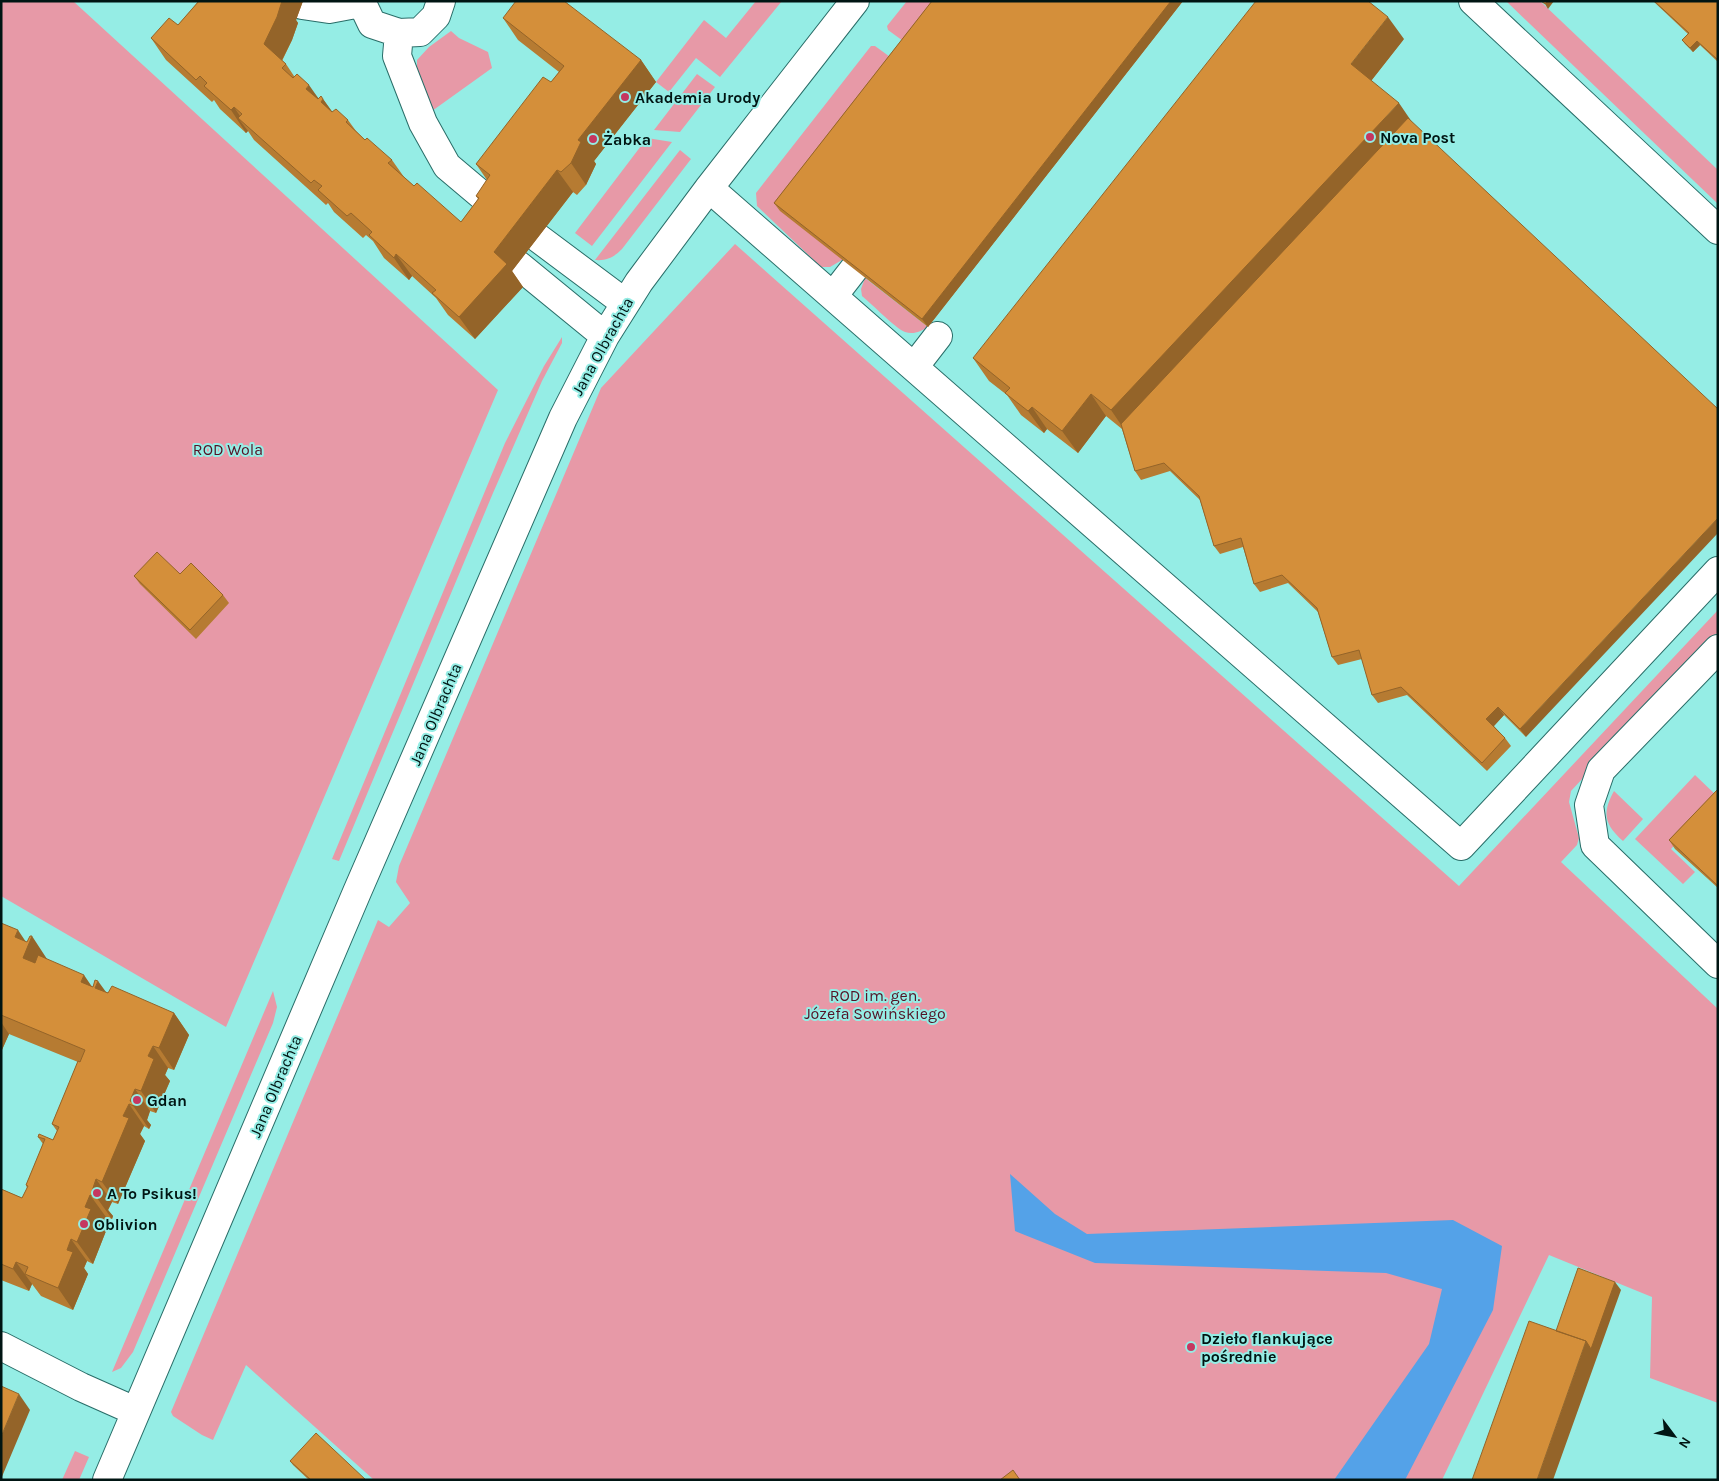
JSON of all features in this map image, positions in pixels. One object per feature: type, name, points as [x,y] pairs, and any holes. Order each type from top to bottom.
[{"type":"street","points":[[302,4],[329,9],[361,2],[372,24],[398,33],[420,32],[436,16],[441,1]]},
{"type":"street","name":"Jana Olbrachta","points":[[107,1480],[357,892],[563,418],[605,336],[638,282],[855,1]]},
{"type":"street","points":[[1473,1],[1718,230]]},
{"type":"street","points":[[398,33],[397,56],[423,123],[447,166],[498,209]]},
{"type":"street","points":[[709,188],[1461,846],[1718,571]]},
{"type":"street","points":[[538,238],[625,303]]},
{"type":"street","points":[[517,264],[605,336]]},
{"type":"street","points":[[833,296],[854,269]]},
{"type":"street","points":[[914,367],[938,336]]},
{"type":"street","points":[[1718,649],[1601,770],[1589,805],[1595,845],[1718,964]]},
{"type":"street","points":[[1,1346],[135,1411]]},
{"type":"green space","name":"ROD Wola","points":[[1,1],[73,1],[498,390],[226,1027],[1,896]]},
{"type":"green space","points":[[756,1],[782,1],[720,77],[696,58],[669,92],[656,82],[704,20],[726,38]]},
{"type":"green space","points":[[907,1],[945,1],[910,46],[888,30],[887,26]]},
{"type":"green space","points":[[1506,1],[1540,1],[1718,170],[1718,204]]},
{"type":"green space","points":[[451,31],[459,38],[488,52],[492,68],[432,111],[417,78],[417,60],[429,47]]},
{"type":"green space","points":[[871,46],[875,46],[897,62],[842,260],[830,267],[821,267],[757,206],[756,193]]},
{"type":"green space","points":[[697,74],[715,87],[680,132],[654,130]]},
{"type":"green space","points":[[647,138],[672,142],[592,246],[575,233]]},
{"type":"green space","points":[[680,150],[691,159],[622,249],[610,258],[595,260]]},
{"type":"green space","name":"ROD im. gen. Józefa Sowińskiego","points":[[735,244],[1459,886],[1718,610],[1718,632],[1571,791],[1569,802],[1579,838],[1577,845],[1561,862],[1718,1009],[1718,1403],[1650,1378],[1652,1297],[1549,1255],[1442,1480],[374,1480],[246,1365],[213,1440],[173,1416],[171,1412],[378,920],[389,927],[410,903],[396,882],[399,866],[601,388]]},
{"type":"green space","points":[[865,278],[928,327],[911,333],[895,326],[862,296],[861,289]]},
{"type":"green space","points":[[562,337],[562,343],[542,381],[493,493],[339,861],[332,859],[505,443],[544,366]]},
{"type":"green space","points":[[1695,775],[1718,799],[1671,849],[1695,872],[1683,884],[1635,839]]},
{"type":"green space","points":[[1614,791],[1643,819],[1623,841],[1612,829],[1607,818],[1608,806]]},
{"type":"green space","points":[[273,991],[277,1007],[273,1023],[133,1352],[121,1368],[112,1372]]},
{"type":"green space","points":[[75,1451],[89,1457],[79,1480],[62,1480]]},
{"type":"water","points":[[1010,1174],[1055,1214],[1087,1234],[1453,1220],[1502,1246],[1493,1310],[1405,1480],[1334,1480],[1429,1344],[1442,1289],[1386,1273],[1095,1263],[1015,1231]]},
{"type":"building","points":[[199,1],[282,1],[277,17],[264,44],[286,64],[282,68],[293,78],[297,74],[309,85],[306,89],[318,99],[321,96],[323,99],[321,102],[332,112],[336,109],[348,120],[346,122],[365,140],[367,138],[392,160],[388,163],[414,186],[417,183],[461,222],[479,198],[476,196],[490,175],[476,164],[543,77],[551,82],[564,66],[503,18],[516,1],[564,1],[641,60],[578,140],[581,142],[571,163],[561,172],[557,170],[494,252],[507,264],[459,317],[432,293],[436,290],[396,254],[394,258],[369,235],[372,232],[351,213],[347,216],[318,190],[322,186],[314,180],[311,183],[238,118],[242,114],[234,107],[231,110],[204,86],[207,83],[200,76],[196,80],[151,38],[169,18],[178,25]]},
{"type":"building","points":[[932,1],[1171,1],[922,319],[774,203]]},
{"type":"building","points":[[1256,1],[1368,1],[1388,17],[1351,64],[1399,103],[1111,410],[1091,394],[1062,431],[1032,407],[1028,411],[1005,393],[1010,388],[973,358]]},
{"type":"building","points":[[1654,1],[1718,1],[1718,60],[1697,41],[1690,48],[1682,40],[1689,33]]},
{"type":"building","points":[[1408,118],[1718,409],[1718,518],[1520,729],[1498,707],[1486,719],[1505,738],[1482,763],[1401,687],[1372,695],[1359,650],[1332,657],[1317,608],[1282,575],[1254,584],[1241,538],[1214,546],[1199,496],[1164,463],[1135,471],[1121,424]]},
{"type":"building","points":[[157,552],[180,574],[191,563],[223,595],[190,630],[134,576]]},
{"type":"building","points":[[1718,789],[1718,886],[1669,840]]},
{"type":"building","points":[[1,923],[18,930],[15,937],[27,942],[30,936],[32,936],[23,958],[35,963],[38,955],[84,975],[81,982],[93,987],[95,980],[98,981],[95,988],[108,993],[112,986],[174,1013],[159,1048],[153,1046],[148,1056],[154,1059],[141,1091],[135,1089],[130,1101],[135,1103],[134,1106],[129,1104],[123,1116],[129,1118],[102,1182],[96,1179],[92,1191],[97,1194],[96,1197],[90,1195],[85,1207],[91,1209],[77,1242],[71,1239],[67,1250],[73,1252],[58,1288],[25,1274],[28,1267],[16,1262],[13,1269],[1,1264],[1,1189],[22,1198],[45,1139],[38,1137],[39,1134],[53,1140],[59,1127],[52,1124],[78,1061],[80,1062],[85,1050],[1,1015]]},
{"type":"building","points":[[1578,1268],[1615,1282],[1591,1349],[1586,1341],[1556,1331]]},
{"type":"building","points":[[1529,1321],[1586,1341],[1537,1480],[1472,1480]]},
{"type":"building","points":[[1,1386],[19,1394],[1,1437]]},
{"type":"building","points":[[316,1433],[366,1480],[311,1480],[290,1461]]},
{"type":"building","points":[[1013,1470],[1020,1480],[1000,1480]]},
{"type":"place","name":"Akademia Urody","points":[[625,97]]},
{"type":"place","name":"Nova Post","points":[[1370,137]]},
{"type":"place","name":"Żabka","points":[[593,139]]},
{"type":"place","name":"Gdan","points":[[137,1100]]},
{"type":"place","name":"A To Psikus!","points":[[97,1193]]},
{"type":"place","name":"Oblivion","points":[[84,1224]]},
{"type":"place","name":"Dzieło flankujące pośrednie","points":[[1191,1347]]}]
